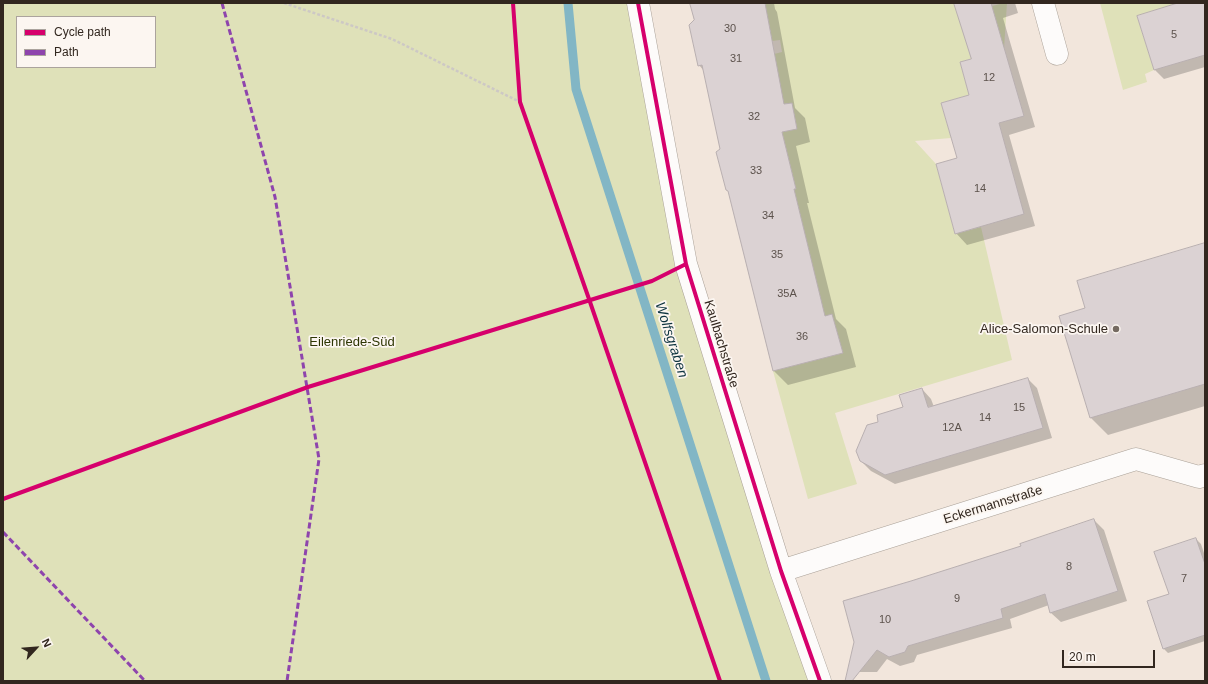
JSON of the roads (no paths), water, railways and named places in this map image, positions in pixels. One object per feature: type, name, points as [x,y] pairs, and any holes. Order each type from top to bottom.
[{"type":"street","name":"Kaulbachstraße","points":[[638,3],[686,264],[781,571],[820,681]]},
{"type":"street","points":[[1043,3],[1057,54]]},
{"type":"street","name":"Eckermannstraße","points":[[781,571],[1136,460],[1199,476],[1205,475]]},
{"type":"waterway","name":"Wolfsgraben","points":[[568,3],[576,89],[766,681]]},
{"type":"place","name":"Alice-Salomon-Schule","points":[[1116,329]]},
{"type":"park label","name":"Eilenriede-Süd","points":[[352,342]]}]
